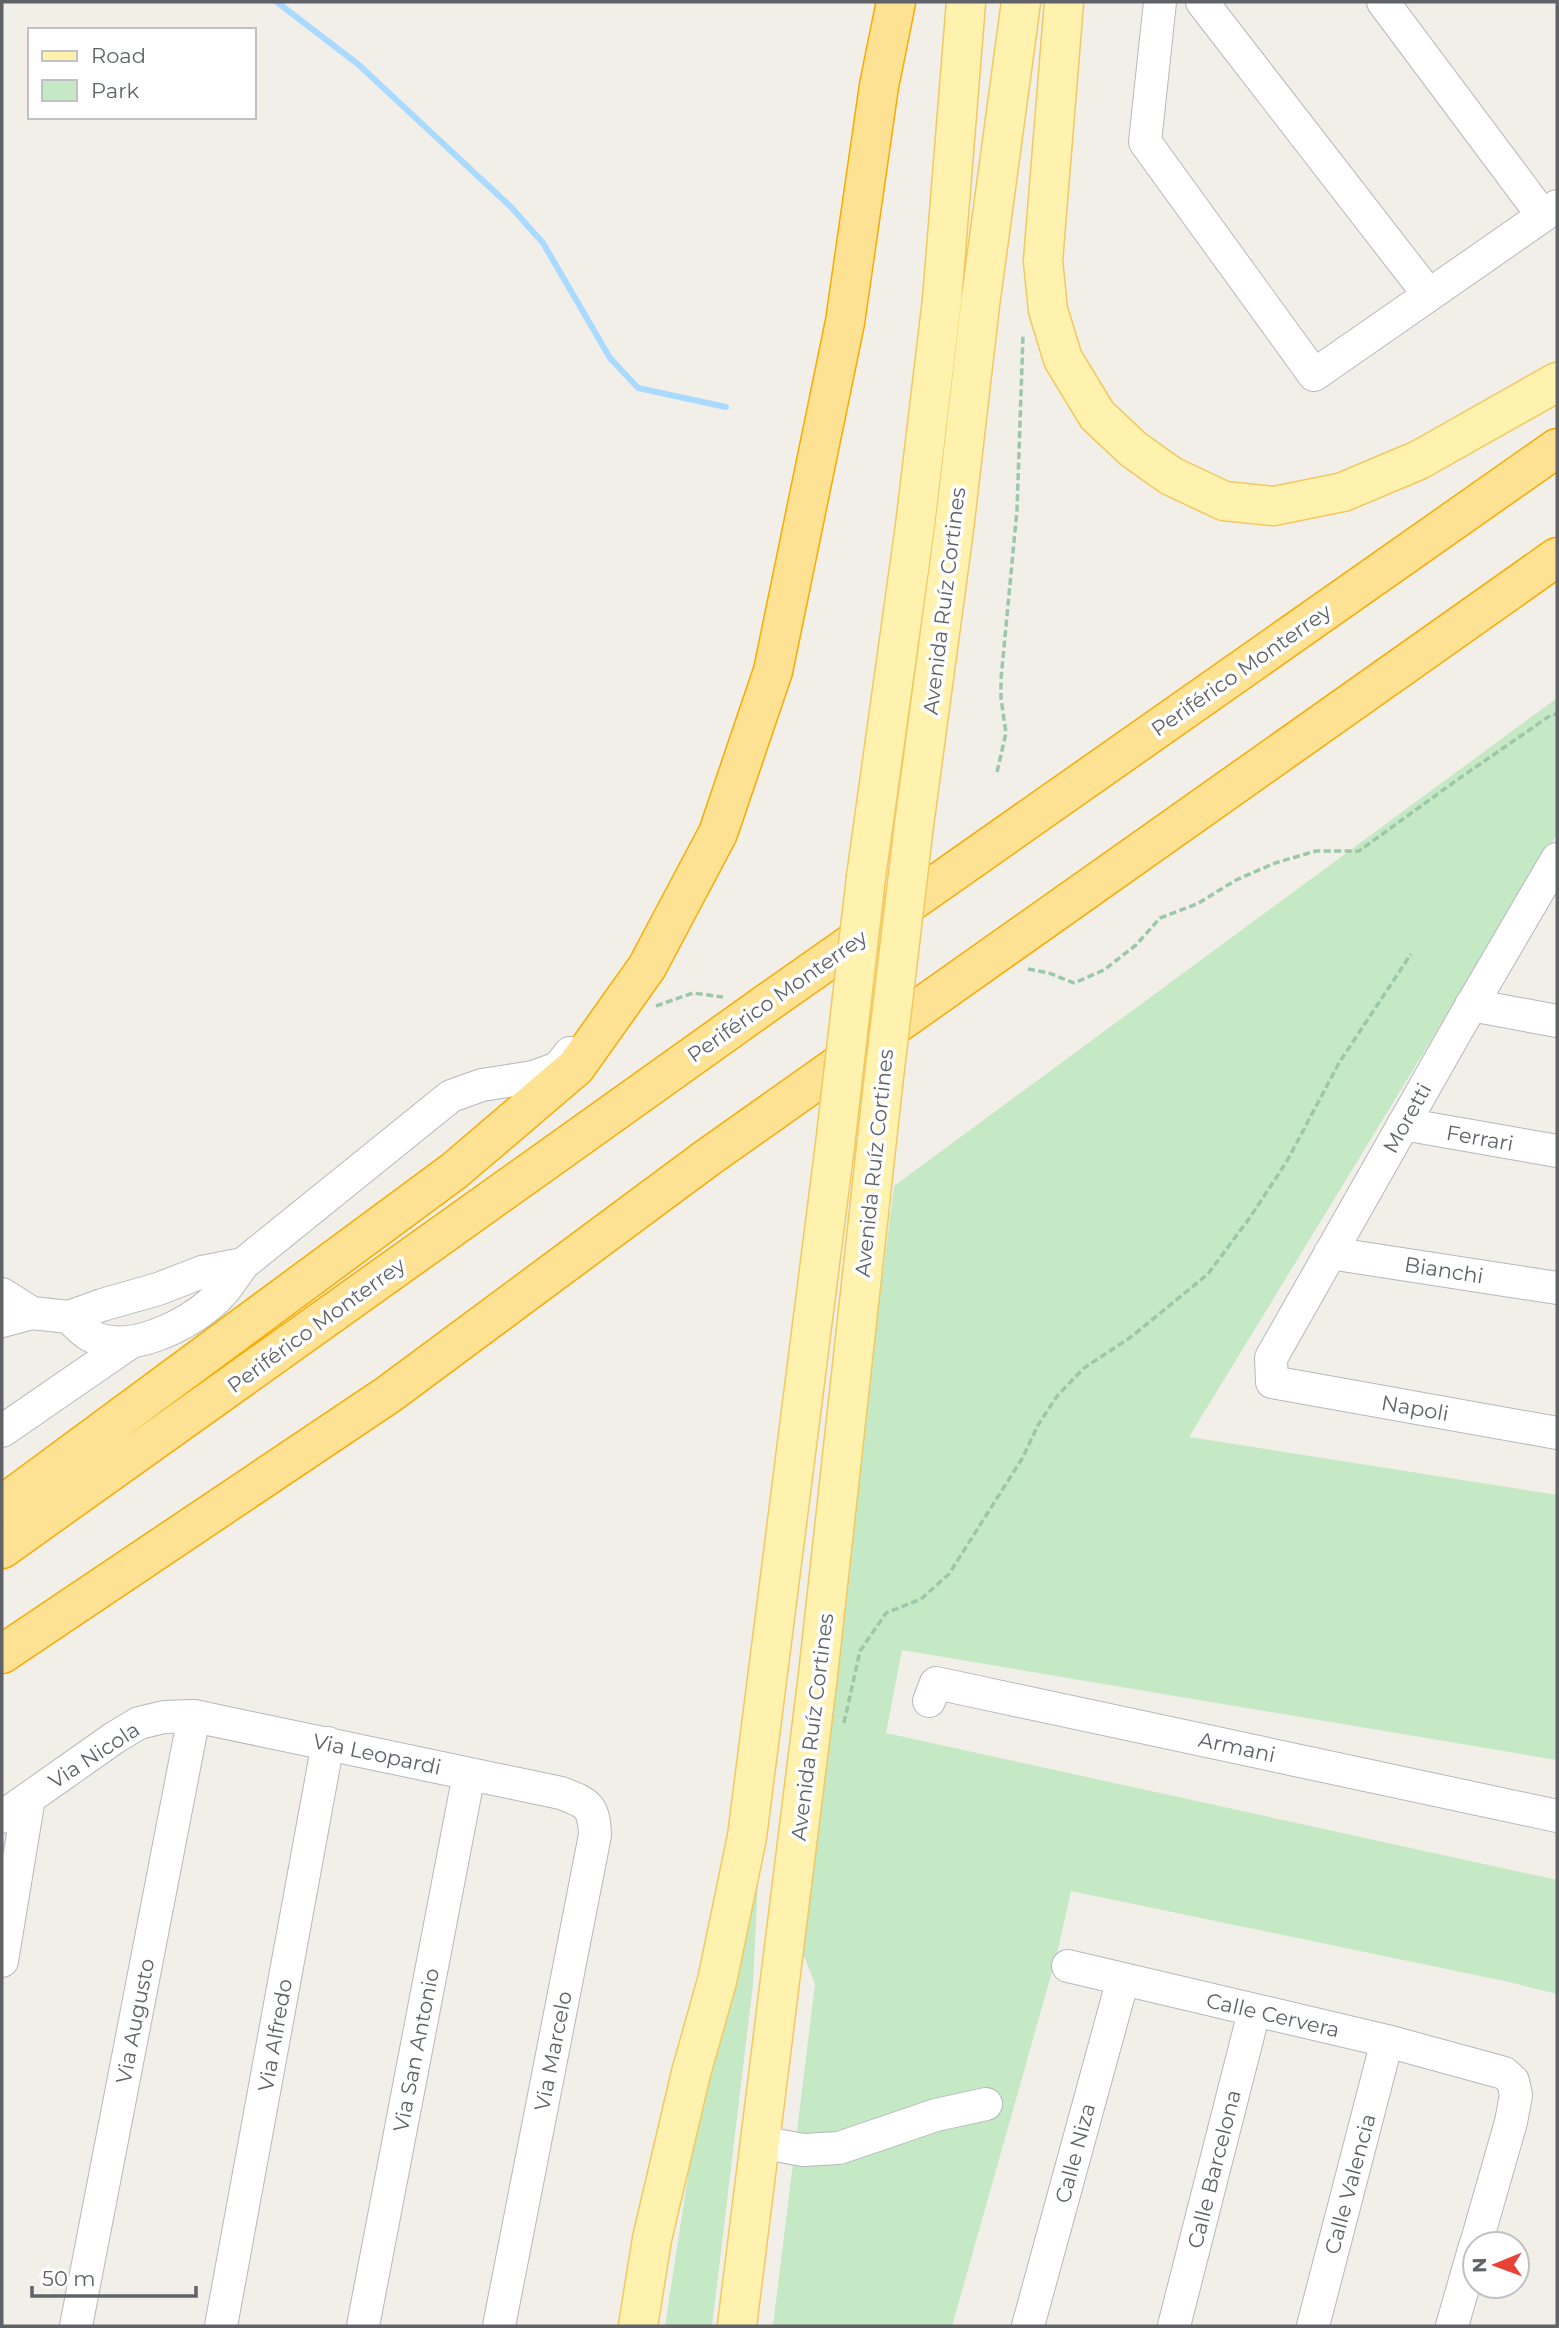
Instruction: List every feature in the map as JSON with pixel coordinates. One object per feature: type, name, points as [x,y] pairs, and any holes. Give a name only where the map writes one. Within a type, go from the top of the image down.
[{"type":"highway","points":[[2,1505],[454,1171],[576,1067],[647,967],[718,833],[773,671],[845,323],[879,86],[896,2]]},
{"type":"highway","name":"Periférico Monterrey","points":[[2,1549],[777,995],[1557,448]]},
{"type":"highway","points":[[2,1654],[389,1394],[718,1150],[1557,557]]},
{"type":"main road","name":"Avenida Ruíz Cortines","points":[[638,2326],[652,2239],[691,2073],[717,1981],[747,1837],[835,1145],[866,877],[915,526],[942,300],[966,2]]},
{"type":"main road","name":"Avenida Ruíz Cortines","points":[[737,2326],[818,1675],[883,1085],[980,305],[1021,2]]},
{"type":"main road","points":[[1064,2],[1043,261],[1048,310],[1063,359],[1097,415],[1133,449],[1171,476],[1224,501],[1275,506],[1343,492],[1419,460],[1557,382]]},
{"type":"street","points":[[879,86],[880,2]]},
{"type":"street","points":[[1160,2],[1145,142],[1314,374],[1550,211],[1383,2]]},
{"type":"street","points":[[1202,2],[1429,295]]},
{"type":"street","points":[[69,1317],[88,1335],[107,1342],[131,1342],[179,1326],[217,1298],[243,1264],[451,1096],[482,1085],[533,1077],[558,1068],[658,935],[738,769],[845,323]]},
{"type":"street","name":"Moretti","points":[[1272,1382],[1271,1358],[1471,1004],[1554,873]]},
{"type":"street","points":[[1471,1004],[1557,1021]]},
{"type":"street","name":"Ferrari","points":[[1403,1124],[1557,1151]]},
{"type":"street","name":"Bianchi","points":[[1330,1253],[1557,1288]]},
{"type":"street","points":[[2,1321],[32,1313],[69,1317],[202,1272],[243,1264]]},
{"type":"street","points":[[2,1294],[32,1313]]},
{"type":"street","points":[[2,1431],[131,1342]]},
{"type":"street","name":"Napoli","points":[[1272,1382],[1557,1433]]},
{"type":"street","name":"Armani","points":[[929,1701],[936,1683],[1557,1816]]},
{"type":"street","name":"Via Leopardi","points":[[194,1716],[561,1793]]},
{"type":"street","name":"Via Nicola","points":[[2,1817],[139,1723],[164,1717],[194,1716]]},
{"type":"street","name":"Via Augusto","points":[[76,2326],[194,1716]]},
{"type":"street","name":"Via Alfredo","points":[[221,2326],[328,1743]]},
{"type":"street","name":"Via San Antonio","points":[[363,2326],[469,1774]]},
{"type":"street","name":"Via Marcelo","points":[[499,2326],[594,1835],[592,1811],[583,1801],[561,1793]]},
{"type":"street","points":[[2,1961],[29,1798]]},
{"type":"street","name":"Calle Cervera","points":[[1069,1966],[1387,2041],[1504,2073],[1513,2081],[1516,2095],[1511,2122],[1479,2230]]},
{"type":"street","name":"Calle Niza","points":[[1028,2326],[1122,1979]]},
{"type":"street","name":"Calle Barcelona","points":[[1174,2326],[1254,2011]]},
{"type":"street","name":"Calle Valencia","points":[[1313,2326],[1387,2041]]},
{"type":"street","points":[[760,2142],[803,2150],[839,2148],[936,2115],[986,2104]]},
{"type":"street","name":"Calle Cervera","points":[[1452,2326],[1461,2294]]},
{"type":"path","points":[[997,772],[1006,733],[1001,679],[1017,510],[1024,326]]},
{"type":"path","points":[[1019,967],[1049,973],[1074,983],[1104,971],[1136,945],[1160,918],[1197,904],[1236,880],[1275,863],[1316,850],[1359,851],[1457,780],[1551,715],[1557,714]]},
{"type":"path","points":[[843,1729],[860,1651],[886,1613],[921,1599],[949,1574],[1023,1457],[1038,1425],[1058,1396],[1084,1368],[1131,1337],[1208,1273],[1251,1216],[1287,1161],[1339,1063],[1411,954]]},
{"type":"green space","points":[[1557,698],[1557,834],[1189,1437],[1557,1495],[1557,1760],[902,1650],[886,1733],[1557,1880],[1557,1994],[1071,1891],[1057,1954],[952,2326],[773,2326],[815,1984],[798,1941],[894,1186]]},
{"type":"green space","points":[[758,1879],[753,1984],[712,2326],[665,2326],[696,2124]]},
{"type":"waterway","points":[[277,2],[359,65],[511,207],[543,243],[610,358],[638,388],[726,407]]}]
